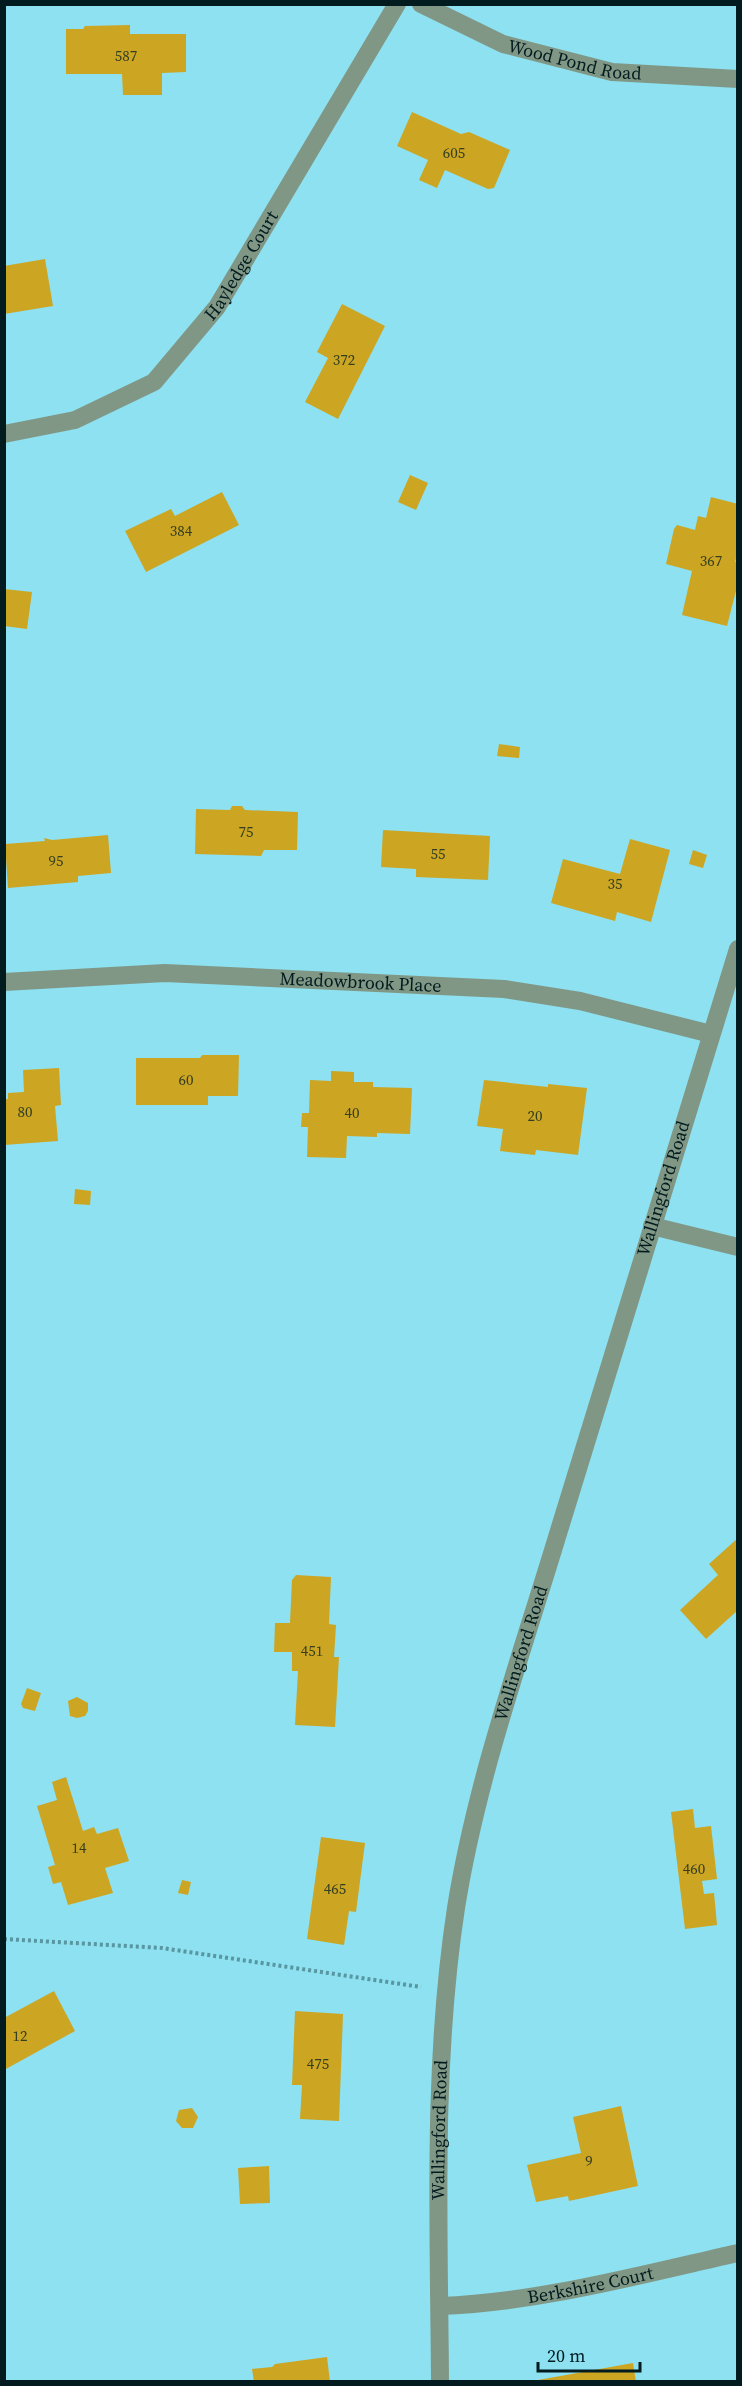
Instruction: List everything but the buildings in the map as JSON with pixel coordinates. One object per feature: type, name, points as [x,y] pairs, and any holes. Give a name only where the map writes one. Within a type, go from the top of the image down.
[{"type":"street","name":"Hayledge Court","points":[[4,434],[75,420],[154,382],[217,307],[397,4]]},
{"type":"street","name":"Wood Pond Road","points":[[422,4],[503,44],[612,72],[738,79]]},
{"type":"street","name":"Wallingford Road","points":[[440,2382],[439,2093],[446,1991],[457,1904],[490,1762],[738,949]]},
{"type":"street","name":"Meadowbrook Place","points":[[4,982],[165,973],[504,989],[580,1001],[711,1034]]},
{"type":"street","points":[[652,1226],[738,1247]]},
{"type":"street","name":"Berkshire Court","points":[[440,2306],[477,2305],[535,2298],[738,2253]]},
{"type":"path","points":[[4,1939],[162,1948],[446,1991]]}]
